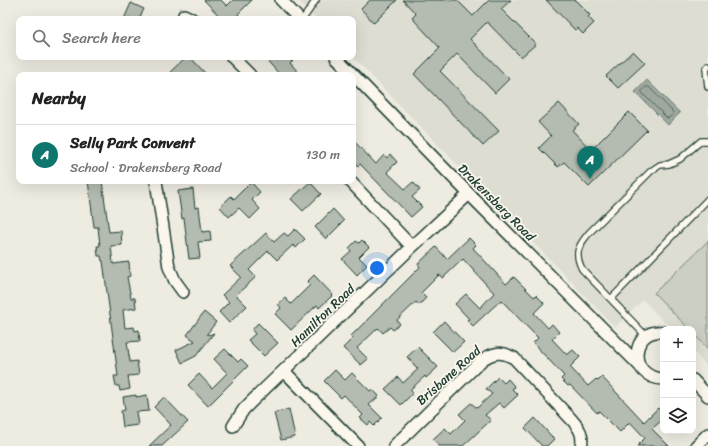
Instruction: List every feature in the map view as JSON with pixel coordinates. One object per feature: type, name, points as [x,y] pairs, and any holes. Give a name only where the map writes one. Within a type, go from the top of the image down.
[{"type":"street","points":[[281,0],[296,16]]},
{"type":"street","points":[[234,60],[244,72]]},
{"type":"street","name":"Drakensberg Road","points":[[339,60],[351,72]]},
{"type":"street","name":"Drakensberg Road","points":[[356,78],[639,365],[643,371],[649,376],[660,379]]},
{"type":"street","points":[[156,184],[169,267],[175,281],[183,292]]},
{"type":"street","points":[[353,184],[412,247]]},
{"type":"street","name":"Hamilton Road","points":[[233,426],[252,400],[469,194]]},
{"type":"street","points":[[639,365],[637,350],[640,342],[652,333],[660,332]]},
{"type":"street","name":"Brisbane Road","points":[[394,446],[482,360],[489,355],[504,353],[514,358],[580,429],[582,435],[581,446]]},
{"type":"street","points":[[284,371],[358,446]]},
{"type":"street","points":[[696,383],[708,396]]},
{"type":"street","points":[[696,446],[708,434]]},
{"type":"lane","points":[[305,16],[316,0]]},
{"type":"lane","points":[[708,66],[706,69],[708,87]]},
{"type":"lane","points":[[646,336],[582,269],[579,264],[577,254],[582,242],[651,171],[660,165],[669,164],[680,159],[702,142],[708,141]]},
{"type":"lane","points":[[611,298],[708,199]]},
{"type":"shaded area","points":[[298,0],[708,0],[708,367],[696,354],[696,326],[668,326],[643,300],[615,327],[356,60],[356,16],[313,16]]},
{"type":"shaded area","points":[[708,241],[708,349],[696,336],[696,326],[686,326],[654,293]]},
{"type":"water","points":[[647,80],[680,113],[668,125],[635,92]]},
{"type":"building","points":[[204,0],[221,0],[227,6],[233,0],[252,0],[238,14],[240,16],[219,16]]},
{"type":"building","points":[[370,0],[397,0],[374,23],[361,9]]},
{"type":"building","points":[[403,0],[457,0],[473,16],[489,0],[511,0],[501,9],[536,44],[521,57],[487,22],[470,39],[509,79],[495,93],[457,54],[440,71],[499,131],[483,146],[414,74],[440,48],[412,18],[416,14]]},
{"type":"building","points":[[546,0],[575,0],[590,15],[588,17],[594,23],[583,34],[577,28],[575,30]]},
{"type":"building","points":[[131,3],[144,9],[140,16],[125,16]]},
{"type":"building","points":[[633,51],[645,63],[618,88],[606,76]]},
{"type":"building","points":[[183,60],[193,60],[204,72],[170,72]]},
{"type":"building","points":[[267,60],[293,60],[290,63],[298,72],[277,72]]},
{"type":"building","points":[[559,103],[579,124],[572,130],[591,150],[629,112],[647,130],[589,187],[564,162],[558,167],[539,148],[551,136],[538,122]]},
{"type":"building","points":[[356,143],[376,164],[384,155],[387,158],[390,154],[397,162],[387,172],[405,189],[413,182],[420,190],[412,197],[422,207],[411,217],[360,164],[358,166],[356,164]]},
{"type":"building","points":[[88,184],[102,184],[109,232],[121,231],[122,245],[111,246],[113,264],[129,262],[130,276],[127,277],[131,298],[135,298],[136,308],[123,310],[125,328],[134,327],[135,331],[139,330],[140,341],[127,342],[130,362],[137,361],[139,375],[128,376],[130,389],[120,391],[119,386],[116,386],[114,376],[118,376],[103,261],[101,256],[98,256],[97,246],[100,246],[98,227],[94,227]]},
{"type":"building","points":[[249,184],[253,184],[260,192],[252,200],[260,209],[250,219],[239,208],[229,217],[220,207],[231,196],[234,199]]},
{"type":"building","points":[[308,184],[312,184],[321,194],[303,211],[291,199]]},
{"type":"building","points":[[193,189],[195,208],[199,207],[202,232],[210,231],[211,241],[198,242],[200,258],[189,259],[184,218],[182,219],[178,191]]},
{"type":"building","points":[[333,209],[344,221],[326,239],[315,227]]},
{"type":"building","points":[[295,229],[305,239],[296,248],[293,245],[277,260],[268,251],[249,270],[256,277],[236,295],[247,306],[229,323],[219,312],[229,302],[222,295],[241,277],[230,266],[266,233],[274,242],[284,233],[288,236]]},
{"type":"building","points":[[469,238],[476,245],[473,248],[506,284],[514,277],[534,297],[536,295],[544,303],[534,313],[548,328],[552,324],[559,332],[552,339],[567,355],[573,350],[580,357],[570,367],[588,386],[596,379],[598,381],[602,377],[644,422],[658,408],[660,410],[660,422],[652,429],[669,446],[637,446],[645,438],[630,422],[620,432],[599,411],[597,413],[570,385],[568,386],[561,379],[564,376],[533,343],[538,338],[501,300],[473,326],[467,320],[469,319],[455,304],[466,294],[480,308],[494,293],[463,259],[443,278],[439,275],[421,293],[426,298],[419,305],[416,302],[397,320],[400,324],[393,330],[390,327],[383,333],[378,328],[357,348],[368,359],[361,365],[343,348],[353,338],[351,336],[420,267],[418,264],[436,247],[447,259]]},
{"type":"building","points":[[362,240],[369,247],[359,257],[367,265],[357,275],[342,259],[351,251],[349,248],[356,241],[359,243]]},
{"type":"building","points":[[314,275],[333,295],[319,308],[317,305],[291,330],[275,314],[281,308],[278,304],[285,298],[291,304],[310,285],[307,282]]},
{"type":"building","points":[[204,312],[216,322],[207,334],[209,335],[214,333],[196,356],[182,363],[176,350],[195,341],[187,335]]},
{"type":"building","points":[[444,321],[464,342],[453,352],[433,332]]},
{"type":"building","points":[[258,323],[278,343],[264,356],[248,340],[255,334],[252,330]]},
{"type":"building","points":[[418,347],[438,367],[426,378],[425,376],[410,390],[413,393],[401,405],[385,389],[398,377],[403,383],[418,369],[407,357]]},
{"type":"building","points":[[225,349],[238,362],[241,359],[248,366],[208,406],[188,385],[199,374],[212,388],[227,373],[214,359]]},
{"type":"building","points":[[335,370],[345,380],[352,373],[370,391],[372,389],[379,396],[369,405],[382,418],[374,426],[370,422],[368,425],[360,418],[363,415],[344,395],[341,398],[324,381]]},
{"type":"building","points":[[498,377],[504,383],[508,379],[515,387],[512,389],[518,395],[504,408],[499,403],[485,415],[491,420],[463,446],[439,446],[433,439],[445,428],[451,434],[465,420],[459,414],[471,403],[477,408],[492,394],[486,389]]},
{"type":"building","points":[[136,395],[136,397],[147,395],[149,411],[136,412],[138,425],[123,427],[121,411],[125,410],[123,397]]},
{"type":"building","points":[[164,397],[188,422],[162,446],[149,446],[171,425],[154,407]]},
{"type":"building","points":[[289,409],[295,437],[281,440],[274,413]]},
{"type":"building","points":[[535,418],[554,439],[547,446],[542,446],[525,428]]},
{"type":"place","name":"Selly Park Convent","points":[[590,179]]}]
